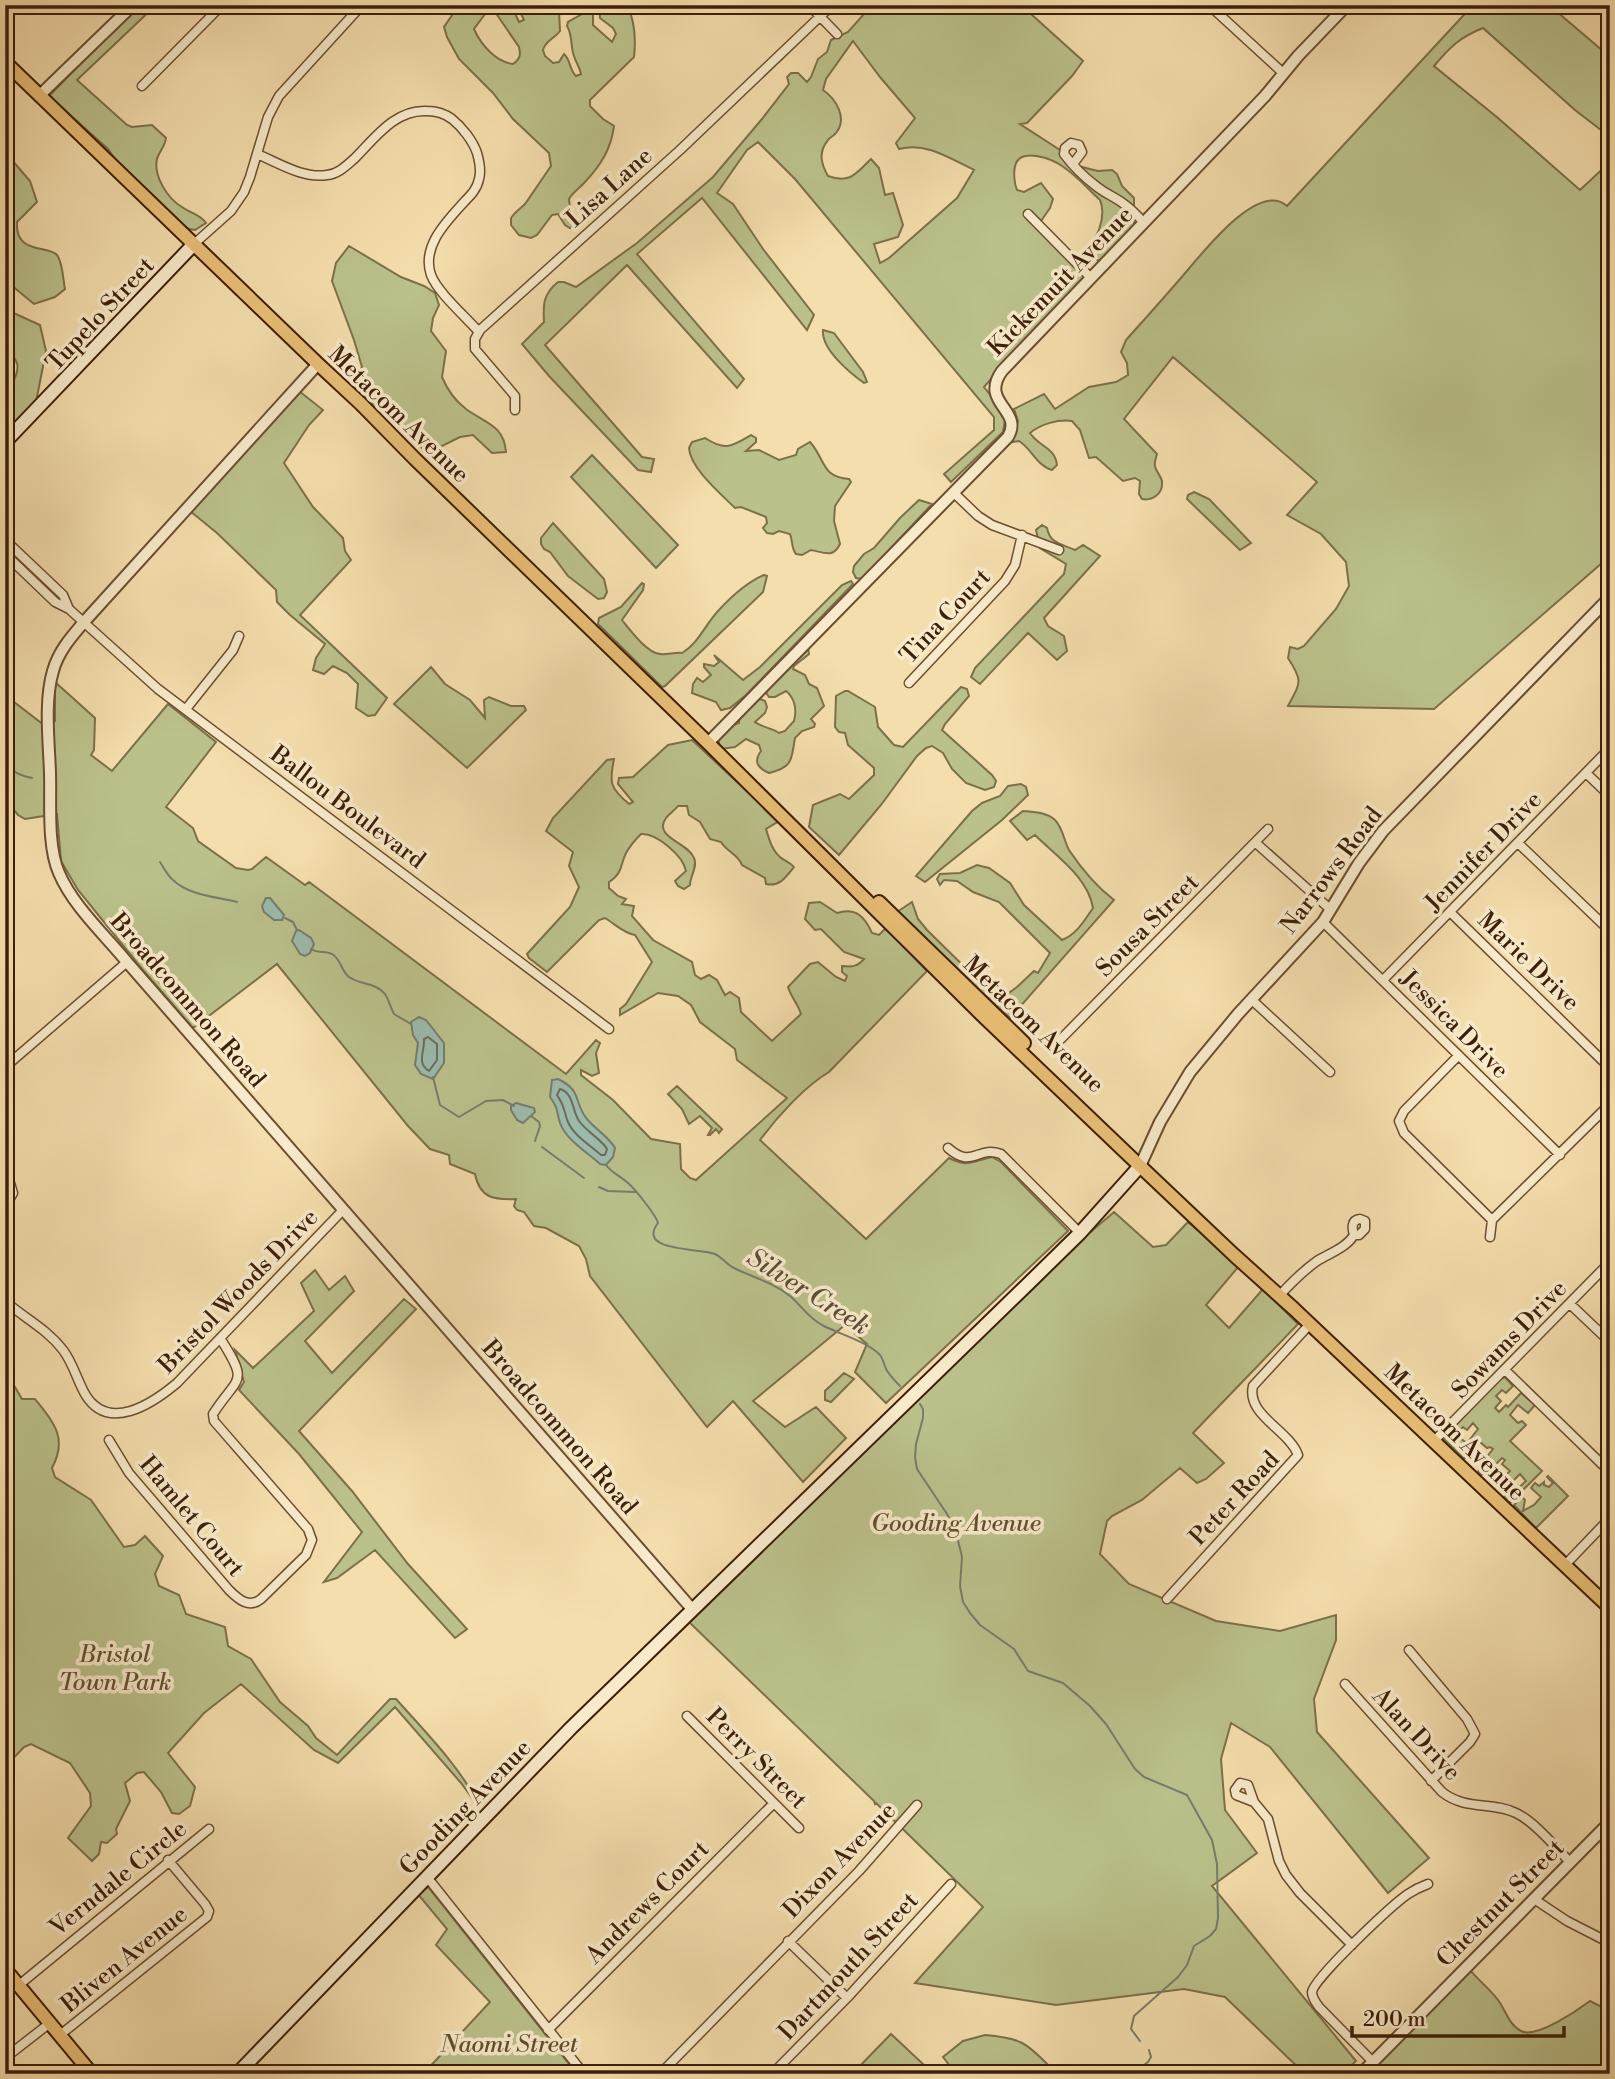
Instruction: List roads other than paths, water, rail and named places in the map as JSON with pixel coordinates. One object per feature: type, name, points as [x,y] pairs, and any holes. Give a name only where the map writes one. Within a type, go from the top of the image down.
[{"type":"main road","name":"Metacom Avenue","points":[[5,62],[361,404],[763,797],[903,925],[1141,1163],[1610,1608]]},
{"type":"main road","name":"Tupelo Street","points":[[5,442],[194,244]]},
{"type":"main road","name":"Gooding Avenue","points":[[237,2074],[571,1728],[1080,1233],[1141,1163]]},
{"type":"main road","points":[[5,1969],[92,2074]]},
{"type":"street","points":[[40,95],[133,5]]},
{"type":"street","points":[[142,86],[222,5]]},
{"type":"street","points":[[194,244],[235,206],[247,186],[268,117],[279,96],[362,5]]},
{"type":"street","points":[[808,5],[837,34]]},
{"type":"street","name":"Lisa Lane","points":[[479,332],[680,150],[832,5]]},
{"type":"street","points":[[1209,5],[1283,73]]},
{"type":"street","name":"Kickemuit Avenue","points":[[708,743],[1010,434],[1011,423],[995,390],[997,378],[1265,96],[1347,5]]},
{"type":"street","points":[[257,154],[304,174],[331,175],[344,169],[394,120],[404,114],[419,110],[437,111],[452,119],[472,142],[478,156],[480,178],[474,191],[436,237],[428,264],[432,278],[479,332],[475,339],[475,349],[515,396],[515,410]]},
{"type":"street","points":[[1073,164],[1097,188],[1124,204],[1144,223]]},
{"type":"street","points":[[1028,214],[1091,278]]},
{"type":"street","name":"Broadcommon Road","points":[[318,364],[84,622],[61,653],[51,680],[49,718],[51,819],[57,869],[70,893],[127,962],[692,1609]]},
{"type":"street","points":[[954,494],[984,521],[1059,550]]},
{"type":"street","name":"Tina Court","points":[[909,683],[1005,581],[1014,565],[1022,535]]},
{"type":"street","name":"Ballou Boulevard","points":[[5,540],[63,595],[69,608]]},
{"type":"street","name":"Ballou Boulevard","points":[[5,554],[55,602],[69,608],[145,678],[609,1029]]},
{"type":"street","name":"Narrows Road","points":[[1141,1163],[1179,1087],[1210,1046],[1323,922],[1359,863],[1383,831],[1610,597]]},
{"type":"street","points":[[186,709],[233,650],[239,636]]},
{"type":"street","name":"Jennifer Drive","points":[[1383,980],[1610,748]]},
{"type":"street","points":[[1586,773],[1610,796]]},
{"type":"street","name":"Sousa Street","points":[[1053,1047],[1268,829]]},
{"type":"street","points":[[1256,843],[1330,909]]},
{"type":"street","points":[[1518,843],[1610,932]]},
{"type":"street","name":"Marie Drive","points":[[1450,912],[1610,1068]]},
{"type":"street","name":"Jessica Drive","points":[[1323,922],[1560,1155]]},
{"type":"street","points":[[5,1067],[127,962]]},
{"type":"street","points":[[1252,1000],[1330,1072]]},
{"type":"street","points":[[1458,1056],[1404,1111],[1399,1121],[1404,1133],[1492,1220]]},
{"type":"street","points":[[1490,1237],[1492,1220],[1610,1104]]},
{"type":"street","points":[[948,1148],[963,1158],[990,1151],[1001,1154],[1080,1233]]},
{"type":"street","points":[[5,1177],[10,1182],[13,1193],[5,1207]]},
{"type":"street","name":"Bristol Woods Drive","points":[[5,1301],[48,1333],[64,1351],[85,1394],[95,1406],[116,1414],[136,1409],[164,1394],[195,1366],[344,1210]]},
{"type":"street","points":[[1275,1291],[1349,1242],[1353,1235]]},
{"type":"street","name":"Sowams Drive","points":[[1434,1441],[1610,1262]]},
{"type":"street","points":[[1570,1304],[1610,1342]]},
{"type":"street","name":"Peter Road","points":[[1167,1599],[1298,1455],[1289,1440],[1256,1407],[1251,1393],[1253,1386],[1310,1324]]},
{"type":"street","name":"Hamlet Court","points":[[110,1440],[129,1473],[229,1590],[248,1604],[261,1599],[306,1555],[312,1540],[307,1529],[214,1421],[213,1414],[236,1384],[238,1375],[220,1338]]},
{"type":"street","points":[[1505,1370],[1610,1472]]},
{"type":"street","points":[[1565,1565],[1610,1518]]},
{"type":"street","points":[[1409,1650],[1467,1719],[1475,1734],[1431,1781]]},
{"type":"street","name":"Alan Drive","points":[[1345,1684],[1442,1792],[1454,1801],[1502,1808],[1518,1814],[1570,1862]]},
{"type":"street","name":"Perry Street","points":[[687,1716],[799,1828]]},
{"type":"street","points":[[1254,1802],[1268,1819],[1279,1861],[1286,1875],[1300,1893],[1352,1945]]},
{"type":"street","name":"Andrews Court","points":[[548,2030],[774,1803]]},
{"type":"street","name":"Dixon Avenue","points":[[660,2074],[859,1871],[918,1805]]},
{"type":"street","name":"Chestnut Street","points":[[1361,2074],[1610,1822]]},
{"type":"street","name":"Verndale Circle","points":[[19,1984],[209,1829]]},
{"type":"street","name":"Bliven Avenue","points":[[60,2035],[205,1919],[209,1911],[168,1860]]},
{"type":"street","points":[[427,1877],[584,2074]]},
{"type":"street","name":"Dartmouth Street","points":[[772,2074],[847,1998],[951,1884]]},
{"type":"street","points":[[1373,2062],[1320,2007],[1313,1997],[1313,1989],[1319,1979],[1352,1945],[1402,1898],[1427,1884]]},
{"type":"street","points":[[1534,1899],[1567,1921],[1610,1943]]},
{"type":"street","name":"Dixon Avenue","points":[[788,1941],[847,1998]]},
{"type":"street","points":[[5,2058],[50,2023]]},
{"type":"water","points":[[266,898],[270,898],[284,915],[282,920],[274,920],[264,912],[262,906]]},
{"type":"water","points":[[299,930],[311,938],[314,944],[310,953],[305,956],[300,954],[292,941]]},
{"type":"water","points":[[419,1017],[426,1020],[444,1043],[444,1063],[433,1079],[421,1074],[415,1065],[418,1043],[413,1035],[411,1022]]},
{"type":"water","points":[[558,1079],[571,1088],[587,1119],[615,1148],[613,1157],[606,1165],[600,1164],[583,1150],[563,1129],[550,1097],[552,1080]]},
{"type":"water","points":[[516,1103],[534,1108],[535,1112],[523,1123],[517,1120],[511,1110],[511,1106]]},
{"type":"waterway","points":[[5,762],[17,773],[32,778]]},
{"type":"waterway","points":[[160,862],[179,885],[203,895],[237,902]]},
{"type":"waterway","points":[[285,918],[293,922],[297,930]]},
{"type":"waterway","points":[[311,949],[332,954],[349,977],[381,990],[394,1014],[411,1024]]},
{"type":"waterway","points":[[433,1077],[440,1105],[459,1117],[486,1101],[503,1100],[514,1106]]},
{"type":"waterway","points":[[531,1116],[540,1126],[535,1141]]},
{"type":"waterway","points":[[542,1147],[584,1178]]},
{"type":"waterway","name":"Silver Creek","points":[[606,1165],[645,1202],[658,1223],[654,1232],[656,1239],[662,1244],[715,1254],[732,1267],[783,1291],[817,1322],[874,1350],[900,1386]]},
{"type":"waterway","points":[[599,1187],[608,1191],[635,1192]]},
{"type":"waterway","name":"Silver Creek","points":[[920,1404],[923,1418],[916,1444],[917,1469],[956,1532],[962,1557],[960,1586],[963,1602],[970,1613],[980,1625],[1014,1649],[1028,1671],[1063,1683],[1090,1706],[1106,1724],[1135,1769],[1144,1777],[1187,1795],[1212,1840],[1217,1864],[1216,1929],[1194,1946],[1187,1965],[1178,1977],[1134,2016],[1131,2029],[1140,2041]]},
{"type":"waterway","name":"Silver Creek","points":[[1140,2068],[1151,2057],[1149,2050]]},
{"type":"park label","name":"Bristol Town Park","points":[[115,1668]]},
{"type":"park label","name":"Naomi Street","points":[[509,2044]]}]
